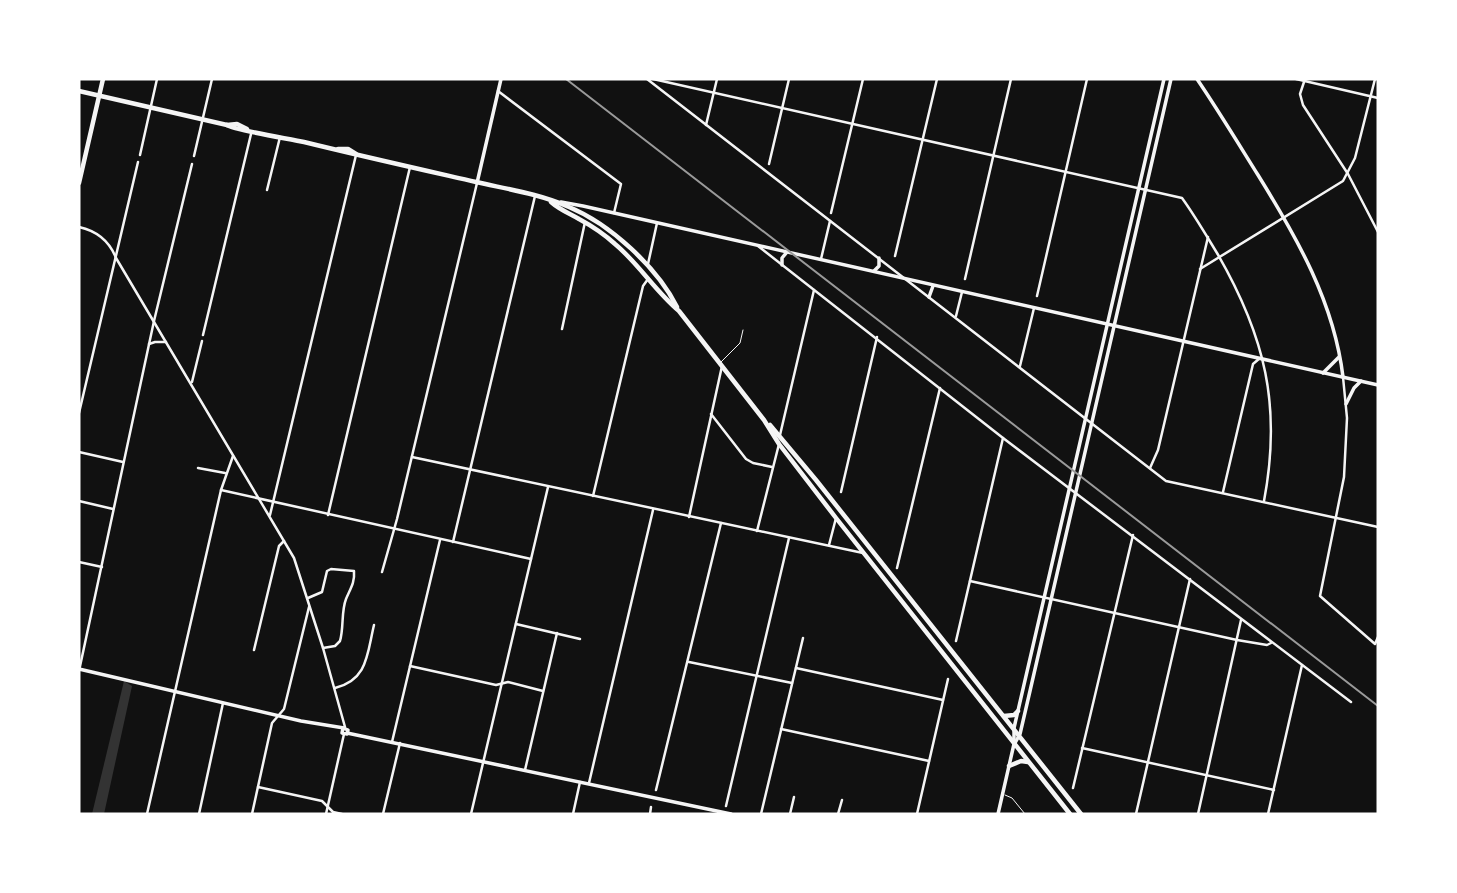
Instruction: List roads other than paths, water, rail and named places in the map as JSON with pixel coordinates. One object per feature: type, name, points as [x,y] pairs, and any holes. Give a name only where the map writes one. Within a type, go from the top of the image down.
[{"type":"main road","points":[[79,183],[103,79]]},
{"type":"main road","points":[[79,91],[236,129],[335,150],[348,149],[356,155],[535,196],[567,206],[597,222],[647,266],[721,365],[1020,734],[1081,814]]},
{"type":"main road","points":[[551,201],[559,209],[585,222],[616,245],[679,311]]},
{"type":"main road","points":[[764,419],[779,444],[863,553],[1070,814]]},
{"type":"main road","points":[[863,553],[878,558]]},
{"type":"main road","points":[[912,615],[920,616],[928,622]]},
{"type":"main road","points":[[1002,715],[1009,717],[1018,711]]},
{"type":"main road","points":[[1009,766],[1020,761],[1028,762]]},
{"type":"street","points":[[140,155],[157,79]]},
{"type":"street","points":[[194,156],[212,79]]},
{"type":"street","points":[[382,572],[412,457],[501,79]]},
{"type":"street","points":[[647,79],[1166,481],[1378,527]]},
{"type":"street","points":[[653,79],[1139,187],[1185,201],[1220,258],[1248,312],[1266,369],[1272,418],[1263,502]]},
{"type":"street","points":[[706,125],[717,79]]},
{"type":"street","points":[[769,164],[789,79]]},
{"type":"street","points":[[831,213],[863,79]]},
{"type":"street","points":[[895,256],[937,79]]},
{"type":"street","points":[[965,279],[1011,79]]},
{"type":"street","points":[[1037,296],[1087,79]]},
{"type":"street","points":[[998,814],[1014,744],[1014,728],[1164,79]]},
{"type":"street","points":[[1014,744],[1020,734],[1171,79]]},
{"type":"street","points":[[1197,79],[1285,218],[1309,262],[1325,302],[1340,356],[1346,404],[1347,446],[1337,518],[1320,596],[1375,643],[1378,638]]},
{"type":"street","points":[[1296,79],[1378,98]]},
{"type":"street","points":[[1200,269],[1343,181],[1355,158],[1375,79]]},
{"type":"street","points":[[1305,80],[1300,94],[1303,105],[1348,174],[1378,232]]},
{"type":"street","points":[[498,91],[621,184],[614,213]]},
{"type":"street","points":[[203,335],[250,130]]},
{"type":"street","points":[[267,190],[280,137]]},
{"type":"street","points":[[270,517],[356,155]]},
{"type":"street","points":[[79,413],[138,162]]},
{"type":"street","points":[[192,164],[154,321],[79,670],[345,731],[731,814]]},
{"type":"street","points":[[328,515],[410,167]]},
{"type":"street","points":[[453,542],[535,196]]},
{"type":"street","points":[[551,201],[1378,385]]},
{"type":"street","points":[[820,260],[830,221]]},
{"type":"street","points":[[562,329],[585,222]]},
{"type":"street","points":[[647,266],[657,223]]},
{"type":"street","points":[[79,227],[94,231],[112,246],[299,570],[335,688],[345,731],[326,814]]},
{"type":"street","points":[[1150,468],[1158,450],[1208,237]]},
{"type":"street","points":[[758,246],[1003,438],[1351,702]]},
{"type":"street","points":[[782,265],[782,258],[787,252]]},
{"type":"street","points":[[872,271],[878,268],[879,258]]},
{"type":"street","points":[[593,496],[643,285],[648,278]]},
{"type":"street","points":[[929,297],[933,285]]},
{"type":"street","points":[[780,435],[814,290]]},
{"type":"street","points":[[955,317],[962,292]]},
{"type":"street","points":[[1020,367],[1034,308]]},
{"type":"street","points":[[841,492],[877,337]]},
{"type":"street","points":[[191,384],[202,341]]},
{"type":"street","points":[[149,344],[166,342]]},
{"type":"street","points":[[1323,373],[1332,367],[1340,356]]},
{"type":"street","points":[[1223,493],[1254,364],[1261,359]]},
{"type":"street","points":[[689,517],[721,365]]},
{"type":"street","points":[[1346,404],[1354,388],[1362,382]]},
{"type":"street","points":[[897,568],[940,388]]},
{"type":"street","points":[[711,414],[746,459],[773,468]]},
{"type":"street","points":[[956,641],[1003,438]]},
{"type":"street","points":[[757,531],[779,444]]},
{"type":"street","points":[[79,452],[124,463]]},
{"type":"street","points":[[147,814],[221,489],[233,456]]},
{"type":"street","points":[[412,457],[863,553]]},
{"type":"street","points":[[198,468],[225,474]]},
{"type":"street","points":[[471,814],[548,487]]},
{"type":"street","points":[[221,489],[531,559]]},
{"type":"street","points":[[79,501],[113,509]]},
{"type":"street","points":[[589,783],[653,510]]},
{"type":"street","points":[[828,547],[836,518]]},
{"type":"street","points":[[656,790],[721,523]]},
{"type":"street","points":[[1073,788],[1133,535]]},
{"type":"street","points":[[726,806],[789,538]]},
{"type":"street","points":[[392,741],[440,539]]},
{"type":"street","points":[[254,650],[279,546],[284,541]]},
{"type":"street","points":[[79,562],[102,567]]},
{"type":"street","points":[[308,598],[322,592],[327,571],[354,571],[340,640],[335,646],[323,648]]},
{"type":"street","points":[[1136,814],[1190,579]]},
{"type":"street","points":[[970,581],[1237,640],[1266,645],[1272,642]]},
{"type":"street","points":[[252,814],[272,723],[284,709],[310,605]]},
{"type":"street","points":[[1198,814],[1241,620]]},
{"type":"street","points":[[516,624],[579,639]]},
{"type":"street","points":[[335,688],[348,685],[365,665],[374,625]]},
{"type":"street","points":[[525,770],[557,633]]},
{"type":"street","points":[[761,814],[803,638]]},
{"type":"street","points":[[689,662],[792,683]]},
{"type":"street","points":[[1268,814],[1302,665]]},
{"type":"street","points":[[410,666],[496,685],[502,683],[544,691]]},
{"type":"street","points":[[796,668],[943,700]]},
{"type":"street","points":[[917,814],[948,679]]},
{"type":"street","points":[[198,814],[223,703]]},
{"type":"street","points":[[781,729],[929,761]]},
{"type":"street","points":[[383,814],[400,743]]},
{"type":"street","points":[[1082,748],[1274,790]]},
{"type":"street","points":[[573,814],[580,782]]},
{"type":"street","points":[[258,787],[322,801],[333,812],[342,814]]},
{"type":"street","points":[[790,814],[793,797]]},
{"type":"street","points":[[838,814],[842,800]]},
{"type":"street","points":[[650,814],[651,807]]},
{"type":"lane","points":[[721,365],[740,343],[743,330]]},
{"type":"lane","points":[[1002,794],[1012,798],[1025,814]]},
{"type":"railway","points":[[566,79],[1378,706]]}]
